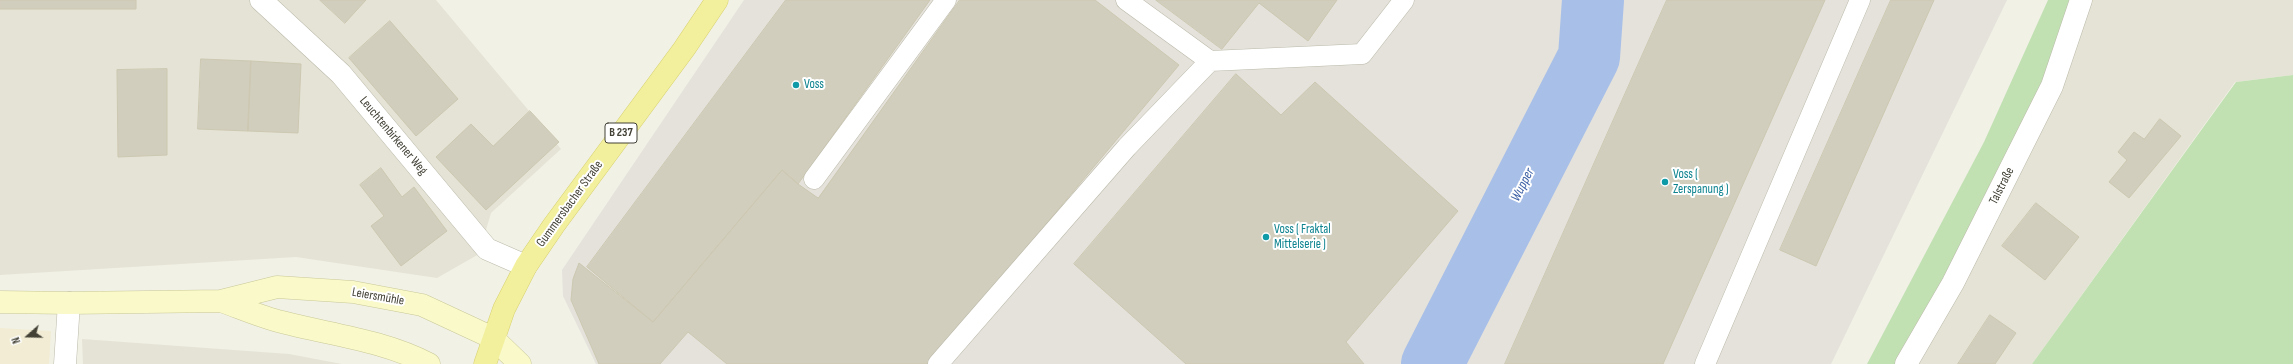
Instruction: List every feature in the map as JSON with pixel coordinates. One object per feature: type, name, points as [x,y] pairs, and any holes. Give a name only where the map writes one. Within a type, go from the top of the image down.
[{"type":"main road","name":"Gummersbacher Straße","points":[[493,338],[504,309],[526,266],[717,0]]},
{"type":"main road","name":"Leiersmühle","points":[[0,302],[69,303],[221,301],[277,287],[353,292],[422,305],[493,338],[520,364]]},
{"type":"main road","name":"Leiersmühle","points":[[221,301],[281,322],[371,341],[407,353],[429,364]]},
{"type":"main road","name":"B 237","points":[[485,364],[493,338]]},
{"type":"street","name":"Leuchtenbirkener Weg","points":[[261,0],[341,74],[487,249],[526,266]]},
{"type":"street","name":"Talstraße","points":[[1906,364],[1953,283],[2052,86],[2081,0]]},
{"type":"street","points":[[65,364],[69,303]]},
{"type":"lane","points":[[814,179],[946,0]]},
{"type":"lane","points":[[1126,0],[1210,61],[1362,54],[1404,0]]},
{"type":"lane","points":[[1705,364],[1860,0]]},
{"type":"lane","points":[[938,364],[1127,147],[1210,61]]},
{"type":"shaded area","points":[[0,0],[436,0],[561,149],[491,213],[479,254],[437,278],[296,257],[0,275]]},
{"type":"shaded area","points":[[744,0],[2007,0],[1831,364],[596,364],[563,296],[562,270]]},
{"type":"shaded area","points":[[2081,0],[2293,0],[2293,75],[2235,82],[2032,364],[1906,364]]},
{"type":"shaded area","points":[[0,328],[51,331],[49,364],[0,364]]},
{"type":"shaded area","points":[[82,339],[289,354],[342,364],[83,364]]},
{"type":"green space","points":[[2048,0],[2081,0],[2052,86],[1906,364],[1867,364],[1984,142]]},
{"type":"green space","points":[[2293,75],[2293,364],[2032,364],[2236,82]]},
{"type":"building","points":[[0,0],[136,0],[136,9],[0,9]]},
{"type":"building","points":[[320,0],[366,0],[345,23]]},
{"type":"building","name":"Voss","points":[[786,0],[930,0],[798,184],[782,170],[653,322],[587,267]]},
{"type":"building","points":[[960,0],[1095,0],[1179,65],[929,364],[727,364],[688,332],[660,364],[599,364],[571,300],[573,279],[579,263],[653,322],[782,170],[798,184],[818,198]]},
{"type":"building","points":[[1156,0],[1337,0],[1308,41],[1259,3],[1222,49]]},
{"type":"building","name":"Voss ( Zerspanung )","points":[[1667,0],[1825,0],[1663,364],[1505,364]]},
{"type":"building","points":[[1891,0],[1934,0],[1816,266],[1780,250]]},
{"type":"building","points":[[390,21],[458,99],[416,136],[349,58]]},
{"type":"building","points":[[201,59],[251,61],[248,131],[198,129]]},
{"type":"building","points":[[251,61],[301,64],[298,133],[248,131]]},
{"type":"building","points":[[167,69],[167,155],[118,157],[117,70]]},
{"type":"building","name":"Voss ( Fraktal Mittelserie )","points":[[1236,74],[1281,115],[1315,82],[1458,211],[1346,342],[1364,364],[1186,364],[1074,264]]},
{"type":"building","points":[[530,111],[559,142],[486,210],[436,157],[471,124],[493,146]]},
{"type":"building","points":[[2160,119],[2181,136],[2129,198],[2109,182],[2127,160],[2118,152],[2134,132],[2144,139]]},
{"type":"building","points":[[381,168],[402,197],[414,187],[447,231],[401,266],[371,226],[384,216],[360,185]]},
{"type":"building","points":[[2036,203],[2079,237],[2045,280],[2002,246]]},
{"type":"building","points":[[1990,315],[2016,333],[1995,364],[1958,364]]},
{"type":"waterway","name":"Wupper","points":[[1432,364],[1589,57],[1593,0]]},
{"type":"place","name":"Voss","points":[[796,85]]},
{"type":"place","name":"Voss ( Zerspanung )","points":[[1665,182]]},
{"type":"place","name":"Voss ( Fraktal Mittelserie )","points":[[1266,237]]}]
